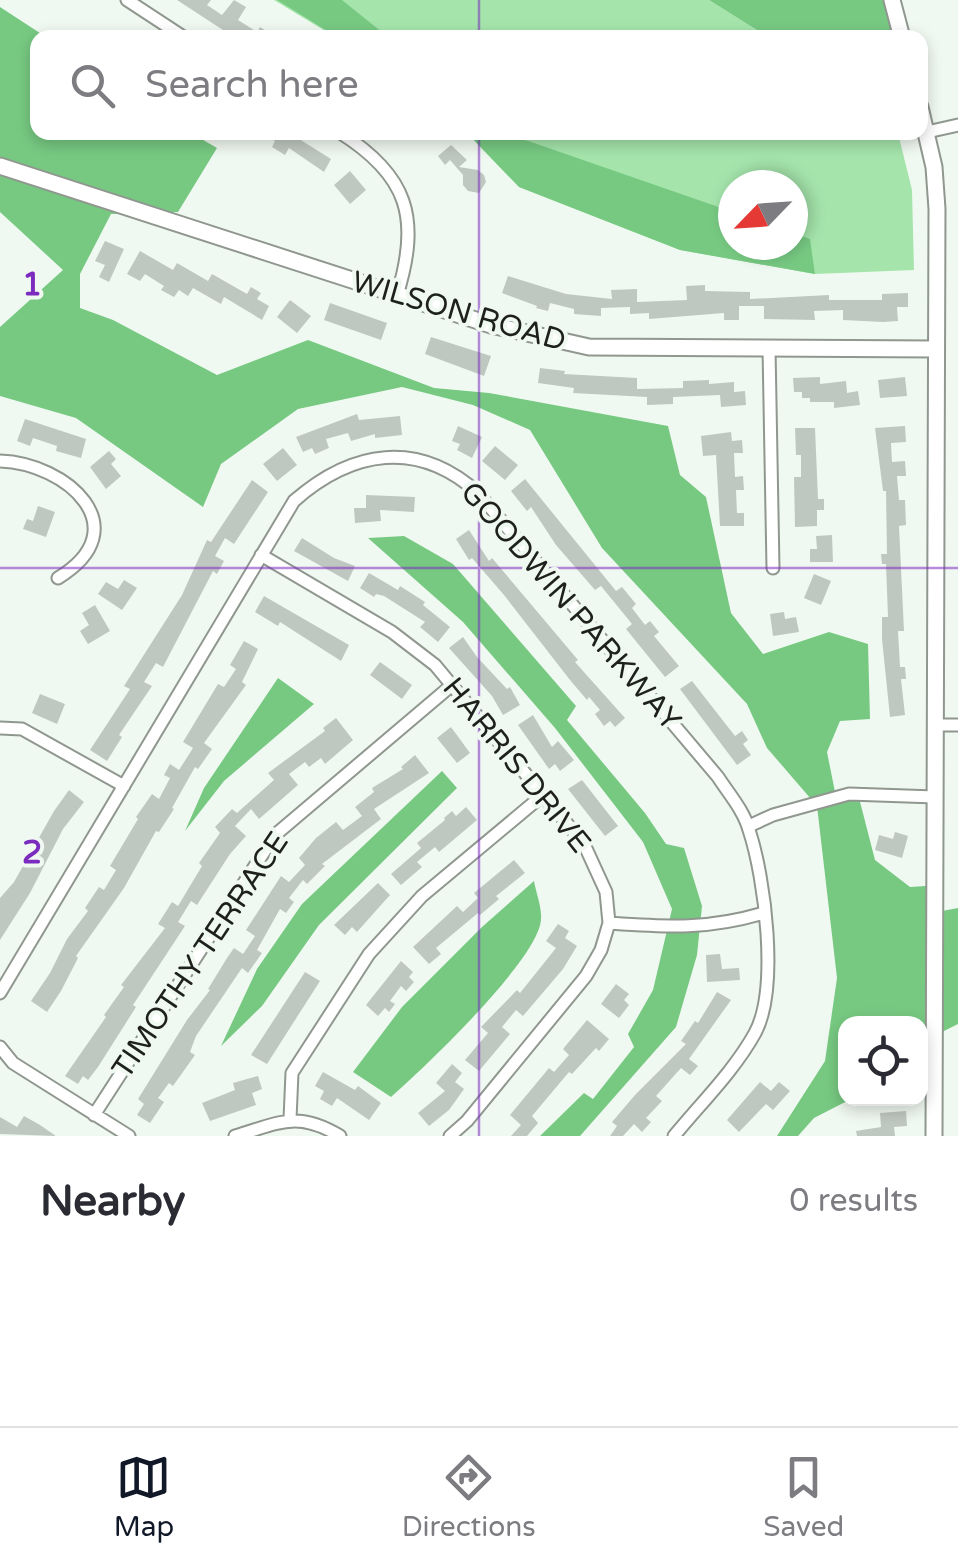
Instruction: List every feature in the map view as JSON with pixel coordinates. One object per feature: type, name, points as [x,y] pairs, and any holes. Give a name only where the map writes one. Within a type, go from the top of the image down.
[{"type":"street","points":[[128,0],[173,30]]},
{"type":"street","points":[[892,0],[900,30]]},
{"type":"street","points":[[928,132],[958,125]]},
{"type":"street","points":[[928,139],[937,200],[934,1136]]},
{"type":"street","points":[[351,140],[385,167],[406,206],[408,246],[397,294]]},
{"type":"street","name":"WILSON ROAD","points":[[0,166],[491,325],[589,347],[936,350]]},
{"type":"street","points":[[770,348],[773,568]]},
{"type":"street","name":"GOODWIN PARKWAY","points":[[0,992],[294,501],[319,479],[348,465],[377,457],[400,457],[442,467],[478,493],[718,777],[748,826],[759,867],[768,980],[757,1030],[674,1136]]},
{"type":"street","points":[[0,461],[64,482],[79,494],[91,514],[96,534],[91,548],[82,562],[58,578]]},
{"type":"street","name":"HARRIS DRIVE","points":[[261,555],[406,642],[435,664],[584,844],[606,892],[609,923]]},
{"type":"street","name":"TIMOTHY TERRACE","points":[[94,1115],[275,835],[452,685]]},
{"type":"street","points":[[936,726],[958,725]]},
{"type":"street","points":[[0,728],[22,729],[124,786]]},
{"type":"street","points":[[748,826],[849,794],[935,796]]},
{"type":"street","points":[[290,1118],[292,1073],[370,954],[422,896],[543,795]]},
{"type":"street","points":[[450,1136],[467,1121],[586,976],[601,950],[609,923],[690,928],[726,924],[764,913]]},
{"type":"street","points":[[0,1047],[12,1062],[128,1136]]},
{"type":"street","points":[[235,1136],[290,1118],[316,1123],[340,1136]]},
{"type":"green space","points":[[274,0],[709,0],[757,30],[323,30]]},
{"type":"green space","points":[[277,0],[342,0],[379,30],[326,30]]},
{"type":"green space","points":[[709,0],[897,0],[904,30],[757,30]]},
{"type":"green space","points":[[0,7],[35,30],[30,30],[30,140],[203,140],[217,148],[178,212],[111,214],[80,274],[80,308],[113,320],[217,375],[308,340],[434,388],[489,393],[668,426],[680,475],[706,497],[731,613],[763,654],[829,632],[868,644],[870,719],[840,721],[827,752],[836,797],[858,794],[875,860],[910,887],[941,885],[942,911],[958,908],[958,1024],[942,1032],[940,1090],[928,1091],[928,1016],[838,1016],[838,1106],[814,1118],[798,1136],[777,1136],[825,1061],[837,978],[817,806],[767,748],[747,704],[602,548],[530,430],[473,405],[402,387],[298,409],[221,464],[203,507],[76,418],[0,396],[0,327],[63,270],[0,212]]},
{"type":"green space","points":[[474,140],[900,140],[912,190],[914,270],[815,274],[736,260],[808,260],[808,170],[718,170],[718,257],[680,250],[519,187]]},
{"type":"green space","points":[[474,140],[525,140],[718,207],[718,257],[680,250],[519,187]]},
{"type":"green space","points":[[808,238],[815,274],[736,260],[808,260]]},
{"type":"green space","points":[[404,536],[453,564],[576,706],[567,720],[666,844],[684,848],[702,906],[697,955],[676,1027],[580,1136],[540,1136],[584,1093],[593,1099],[634,1047],[628,1034],[653,990],[672,909],[643,842],[555,728],[463,622],[368,538]]},
{"type":"green space","points":[[278,678],[314,704],[224,781],[185,831],[204,788]]},
{"type":"green space","points":[[442,771],[457,788],[319,925],[262,1006],[221,1046],[257,969],[302,904]]},
{"type":"green space","points":[[534,881],[541,914],[536,937],[478,1012],[391,1097],[353,1072],[402,1007]]},
{"type":"building","points":[[177,0],[211,0],[207,5],[222,15],[234,0],[246,7],[238,20],[254,30],[223,30]]},
{"type":"building","points":[[301,140],[331,159],[324,172],[289,148],[285,155],[272,147],[275,141]]},
{"type":"building","points":[[451,145],[467,160],[459,167],[484,175],[486,182],[479,193],[468,191],[463,175],[450,160],[445,165],[438,156]]},
{"type":"building","points":[[350,171],[366,190],[350,204],[334,185]]},
{"type":"building","points":[[105,241],[124,249],[109,282],[99,277],[105,265],[95,261]]},
{"type":"building","points":[[140,251],[173,270],[177,263],[208,281],[212,274],[247,294],[251,287],[261,293],[257,299],[269,306],[262,320],[224,297],[221,304],[193,288],[188,296],[179,290],[174,297],[145,274],[140,281],[127,274]]},
{"type":"building","points":[[508,276],[566,294],[612,299],[611,290],[637,289],[637,302],[687,300],[686,286],[705,285],[705,291],[750,292],[750,299],[829,295],[829,300],[882,300],[882,294],[908,293],[908,307],[897,307],[898,321],[883,322],[843,320],[843,310],[814,311],[815,320],[764,319],[764,306],[739,306],[739,320],[724,320],[724,313],[649,319],[649,313],[630,314],[630,307],[601,308],[601,316],[574,314],[574,309],[550,303],[548,311],[536,308],[502,293]]},
{"type":"building","points":[[290,300],[311,316],[297,333],[277,317]]},
{"type":"building","points":[[330,303],[387,323],[381,340],[324,320]]},
{"type":"building","points":[[431,337],[491,356],[484,376],[425,354]]},
{"type":"building","points":[[540,368],[565,371],[564,374],[637,378],[637,389],[683,388],[683,381],[734,382],[734,392],[745,391],[746,405],[721,407],[720,395],[673,397],[673,404],[647,405],[647,397],[573,393],[574,388],[538,383]]},
{"type":"building","points":[[820,377],[820,384],[846,381],[847,393],[858,391],[860,405],[834,408],[834,402],[810,402],[810,398],[802,398],[802,392],[794,392],[793,378]]},
{"type":"building","points":[[905,377],[907,396],[880,398],[878,380]]},
{"type":"building","points":[[357,414],[359,420],[400,416],[402,435],[375,438],[375,434],[351,441],[348,433],[326,439],[329,448],[315,454],[312,448],[303,452],[296,437]]},
{"type":"building","points":[[25,419],[86,439],[81,458],[56,451],[57,446],[33,438],[30,446],[17,441]]},
{"type":"building","points":[[458,426],[482,437],[472,458],[457,450],[460,444],[452,441]]},
{"type":"building","points":[[905,426],[906,442],[891,443],[892,462],[905,461],[906,476],[897,476],[899,500],[905,500],[906,525],[899,526],[904,631],[898,631],[900,667],[905,667],[906,679],[901,679],[905,715],[890,717],[882,639],[882,617],[888,617],[886,564],[882,564],[881,554],[887,554],[886,491],[875,428]]},
{"type":"building","points":[[795,428],[815,428],[818,499],[824,499],[824,510],[817,510],[817,526],[795,527],[794,477],[801,477],[801,455],[796,455]]},
{"type":"building","points":[[731,432],[732,441],[742,440],[743,453],[734,453],[735,477],[743,476],[744,490],[736,490],[737,513],[744,513],[744,526],[720,526],[716,455],[703,456],[701,436]]},
{"type":"building","points":[[495,446],[518,465],[505,480],[482,461]]},
{"type":"building","points":[[283,448],[297,465],[277,481],[263,464]]},
{"type":"building","points":[[109,451],[116,459],[111,464],[121,476],[106,489],[90,467]]},
{"type":"building","points":[[525,479],[616,591],[622,587],[636,604],[632,608],[645,625],[650,621],[659,632],[654,636],[679,666],[665,677],[626,629],[632,624],[601,586],[595,590],[556,545],[531,507],[527,511],[511,491]]},
{"type":"building","points":[[252,480],[268,492],[234,544],[225,538],[215,556],[224,561],[217,574],[213,571],[163,667],[156,663],[144,682],[152,686],[119,735],[122,737],[107,761],[90,750],[130,689],[124,686],[182,595],[207,540],[211,542]]},
{"type":"building","points":[[366,495],[415,497],[414,512],[380,510],[381,521],[355,523],[354,508],[366,508]]},
{"type":"building","points":[[38,506],[55,512],[46,537],[23,529],[27,519],[33,521]]},
{"type":"building","points":[[469,530],[489,561],[492,558],[625,718],[615,727],[610,721],[604,726],[595,714],[600,710],[570,680],[472,558],[469,560],[456,539]]},
{"type":"building","points":[[832,535],[833,562],[810,562],[810,549],[817,549],[816,536]]},
{"type":"building","points":[[302,538],[355,566],[348,581],[294,551]]},
{"type":"building","points":[[369,573],[425,602],[423,605],[450,627],[438,642],[420,627],[425,622],[384,596],[374,597],[360,588]]},
{"type":"building","points":[[814,574],[831,581],[821,605],[804,598]]},
{"type":"building","points":[[124,580],[137,588],[122,610],[98,594],[106,582],[118,589]]},
{"type":"building","points":[[264,596],[349,645],[341,661],[280,622],[278,626],[255,612]]},
{"type":"building","points":[[95,605],[110,631],[88,644],[80,631],[89,625],[82,613]]},
{"type":"building","points":[[784,612],[785,619],[796,617],[799,632],[773,636],[770,614]]},
{"type":"building","points":[[463,637],[507,689],[510,687],[520,705],[503,715],[492,696],[449,648]]},
{"type":"building","points":[[244,641],[258,649],[242,682],[246,685],[204,743],[212,749],[198,769],[195,767],[174,809],[76,956],[47,1012],[31,1001],[88,911],[85,908],[99,887],[104,890],[116,870],[110,866],[136,817],[152,794],[159,799],[170,778],[164,775],[170,764],[179,770],[193,748],[183,742],[218,684],[224,687],[236,669],[230,665]]},
{"type":"building","points":[[380,662],[412,685],[402,699],[370,675]]},
{"type":"building","points":[[692,681],[735,736],[742,731],[748,740],[743,744],[751,755],[737,765],[680,689]]},
{"type":"building","points":[[40,694],[65,704],[57,724],[32,713]]},
{"type":"building","points":[[533,715],[552,747],[558,741],[574,760],[560,771],[555,764],[549,769],[518,725]]},
{"type":"building","points":[[336,718],[353,740],[325,764],[321,758],[309,767],[305,762],[289,774],[298,785],[259,819],[251,809],[235,826],[246,836],[197,905],[191,901],[178,922],[185,926],[98,1067],[88,1080],[83,1076],[78,1084],[65,1076],[106,1017],[124,987],[121,985],[165,928],[158,924],[172,902],[178,906],[202,866],[199,863],[220,833],[215,827],[232,809],[237,813],[274,780],[268,773],[325,731],[323,728]]},
{"type":"building","points":[[451,727],[470,753],[457,763],[437,738]]},
{"type":"building","points":[[415,755],[429,773],[374,809],[381,819],[322,864],[325,866],[307,884],[303,880],[289,898],[294,902],[286,913],[280,909],[257,950],[262,953],[248,973],[242,968],[196,1036],[190,1052],[195,1055],[173,1086],[169,1083],[158,1098],[164,1102],[150,1123],[137,1115],[144,1104],[138,1099],[227,958],[234,948],[243,954],[255,936],[246,930],[281,876],[289,882],[305,865],[299,858],[316,838],[336,822],[343,830],[362,816],[355,807],[374,792],[372,788],[403,769]]},
{"type":"building","points":[[582,780],[618,826],[605,836],[568,789]]},
{"type":"building","points":[[69,790],[84,802],[63,829],[0,940],[0,898],[14,882]]},
{"type":"building","points":[[466,807],[477,820],[439,852],[435,847],[417,862],[422,867],[401,885],[391,874],[421,848],[417,843],[444,818],[452,811],[456,816]]},
{"type":"building","points":[[895,832],[908,836],[902,858],[875,850],[879,835],[893,839]]},
{"type":"building","points":[[514,860],[525,873],[496,896],[499,899],[436,948],[441,954],[429,964],[413,947],[457,906],[463,912],[478,898],[474,893]]},
{"type":"building","points":[[378,883],[390,895],[357,932],[352,927],[345,935],[334,925]]},
{"type":"building","points":[[558,924],[569,931],[565,938],[577,946],[523,1016],[516,1010],[502,1027],[510,1034],[479,1071],[465,1060],[488,1033],[481,1027],[517,990],[520,993],[556,948],[546,941]]},
{"type":"building","points":[[720,954],[722,969],[739,968],[740,980],[707,982],[706,955]]},
{"type":"building","points":[[401,961],[413,972],[409,977],[414,982],[406,991],[401,986],[390,1001],[395,1004],[389,1012],[385,1008],[378,1016],[366,1005]]},
{"type":"building","points":[[305,972],[320,981],[267,1064],[251,1055]]},
{"type":"building","points":[[616,984],[629,994],[624,1000],[629,1005],[619,1018],[601,1004]]},
{"type":"building","points":[[717,992],[731,1000],[689,1059],[698,1066],[690,1075],[681,1068],[656,1096],[662,1101],[646,1118],[651,1122],[642,1132],[634,1124],[623,1136],[610,1136],[617,1126],[612,1122],[686,1044],[681,1041],[695,1021],[698,1023]]},
{"type":"building","points":[[587,1020],[609,1039],[572,1074],[569,1072],[532,1116],[538,1123],[527,1136],[511,1136],[521,1125],[510,1115],[549,1068],[554,1072],[569,1055],[563,1049]]},
{"type":"building","points":[[452,1064],[462,1073],[455,1082],[464,1089],[449,1110],[429,1126],[418,1113],[445,1091],[436,1083]]},
{"type":"building","points":[[323,1072],[355,1090],[358,1086],[381,1103],[369,1120],[337,1098],[332,1106],[320,1099],[324,1091],[315,1086]]},
{"type":"building","points":[[258,1076],[262,1089],[252,1093],[256,1105],[210,1121],[202,1103],[235,1090],[233,1083]]},
{"type":"building","points":[[760,1082],[771,1091],[779,1082],[790,1091],[773,1110],[766,1104],[739,1132],[727,1120]]},
{"type":"building","points":[[906,1111],[907,1126],[894,1127],[895,1136],[857,1136],[856,1131],[881,1127],[880,1113]]},
{"type":"building","points":[[24,1116],[56,1136],[0,1134],[0,1117],[17,1127]]}]
